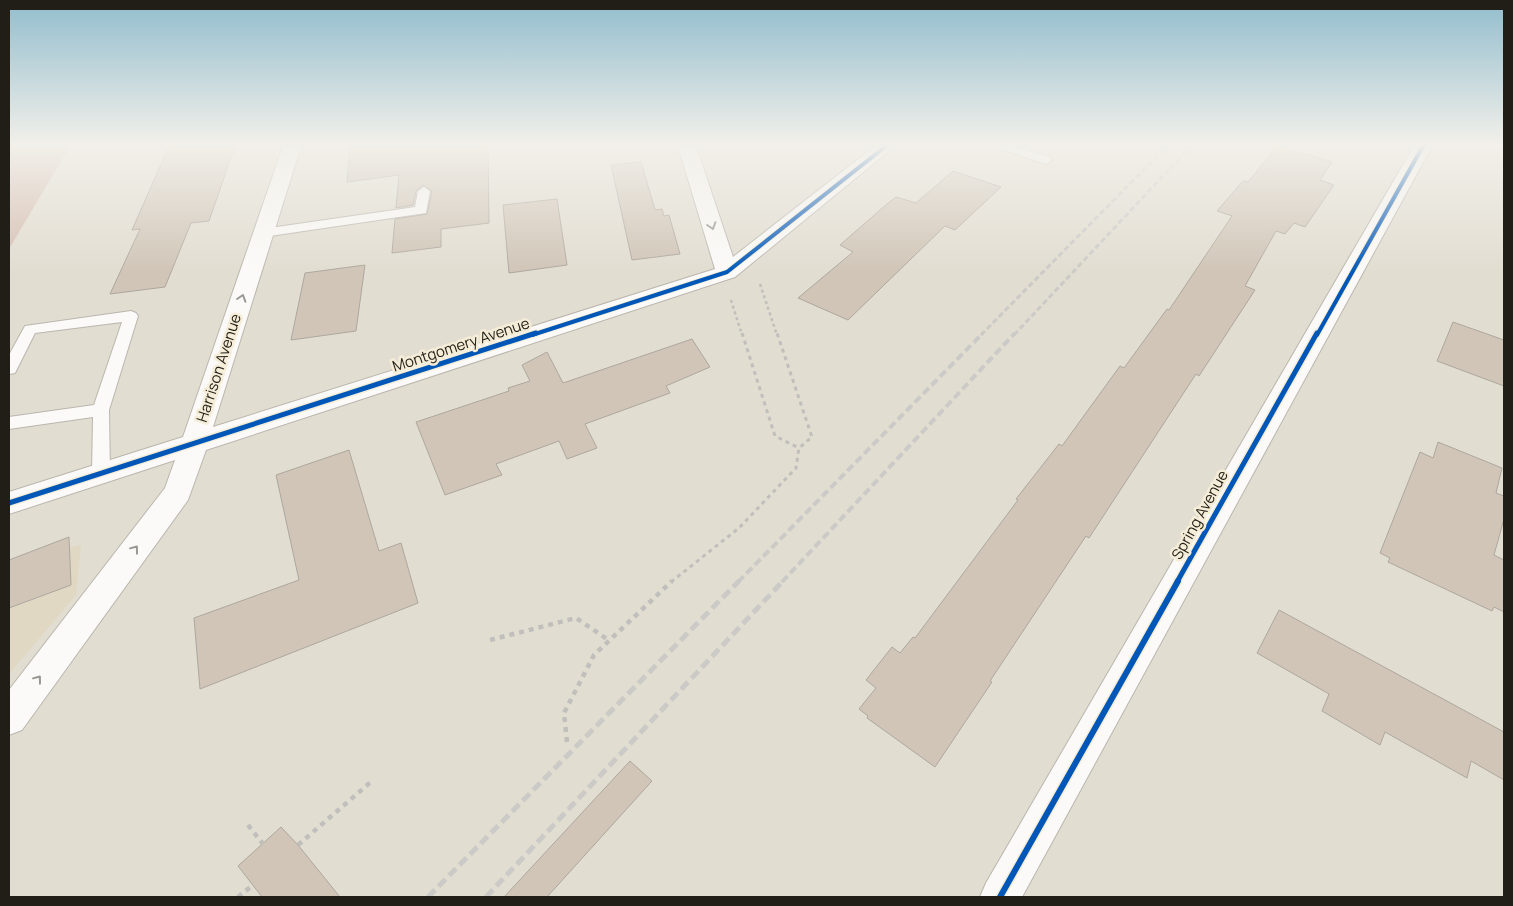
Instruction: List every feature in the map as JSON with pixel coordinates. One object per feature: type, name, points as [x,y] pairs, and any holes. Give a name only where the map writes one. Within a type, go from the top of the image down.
[{"type":"street","name":"Harrison Avenue","points":[[9,718],[178,492],[278,188]]},
{"type":"street","points":[[700,188],[727,272]]},
{"type":"street","name":"Montgomery Avenue","points":[[9,503],[727,272],[833,188]]},
{"type":"street","name":"Spring Avenue","points":[[1000,897],[1399,188]]},
{"type":"lane","points":[[263,233],[421,210],[424,191]]},
{"type":"lane","points":[[9,369],[30,329],[131,316],[101,410],[101,474]]},
{"type":"lane","points":[[9,423],[101,410]]},
{"type":"path","points":[[566,742],[564,713],[594,655],[662,589],[739,528],[796,468],[799,448],[812,437],[757,276]]},
{"type":"path","points":[[730,297],[775,436],[799,448]]},
{"type":"path","points":[[490,640],[576,618],[610,641]]},
{"type":"path","points":[[298,845],[373,780]]},
{"type":"path","points":[[248,825],[263,844]]},
{"type":"path","points":[[238,897],[253,885]]},
{"type":"shaded area","points":[[9,188],[45,188],[9,249]]},
{"type":"shaded area","points":[[81,545],[76,595],[9,674],[9,559]]},
{"type":"building","points":[[150,188],[220,188],[209,221],[191,223],[165,287],[110,294],[140,229],[132,230]]},
{"type":"building","points":[[398,188],[419,188],[416,191],[413,205],[396,208]]},
{"type":"building","points":[[428,188],[489,188],[489,223],[441,229],[441,247],[392,253],[395,219],[427,214],[432,191]]},
{"type":"building","points":[[616,188],[649,188],[655,210],[662,209],[664,216],[669,215],[680,254],[632,260]]},
{"type":"building","points":[[933,188],[1000,188],[955,230],[945,226],[848,320],[798,298],[853,252],[840,245],[887,204],[896,197],[916,203]]},
{"type":"building","points":[[1237,188],[1332,188],[1305,227],[1294,223],[1285,234],[1276,231],[1245,286],[1255,290],[1199,376],[1196,374],[1089,538],[1086,536],[935,767],[867,718],[868,716],[859,709],[876,688],[866,680],[892,647],[900,653],[913,637],[915,638],[1018,500],[1016,499],[1059,444],[1062,446],[1120,366],[1124,368],[1167,309],[1169,310],[1232,216],[1217,211]]},
{"type":"building","points":[[557,199],[567,265],[509,273],[503,205]]},
{"type":"building","points":[[365,265],[356,331],[291,340],[305,273]]},
{"type":"building","points":[[1453,322],[1504,340],[1504,386],[1437,361]]},
{"type":"building","points":[[692,339],[710,367],[666,386],[670,393],[585,424],[597,448],[567,459],[559,441],[496,464],[502,475],[445,495],[416,422],[509,391],[508,388],[530,381],[522,365],[547,352],[563,383]]},
{"type":"building","points":[[1438,442],[1502,468],[1496,493],[1504,496],[1504,519],[1494,555],[1504,560],[1504,612],[1494,607],[1492,611],[1388,562],[1390,558],[1380,553],[1420,452],[1433,458]]},
{"type":"building","points":[[349,450],[379,551],[401,543],[418,603],[200,689],[194,618],[299,580],[276,475]]},
{"type":"building","points":[[69,537],[71,585],[9,608],[9,560]]},
{"type":"building","points":[[1279,610],[1504,732],[1504,780],[1471,761],[1467,778],[1385,732],[1380,745],[1322,711],[1329,694],[1257,653]]},
{"type":"building","points":[[630,761],[652,781],[547,897],[504,897]]},
{"type":"building","points":[[281,827],[340,897],[262,897],[238,866]]},
{"type":"railway","points":[[981,335],[1125,188]]},
{"type":"railway","points":[[1014,335],[1151,188]]},
{"type":"railway","points":[[738,582],[983,333]]},
{"type":"railway","points":[[782,582],[1015,333]]},
{"type":"railway","points":[[428,897],[739,581]]},
{"type":"railway","points":[[486,897],[783,581]]},
{"type":"cycle path","points":[[9,503],[727,272],[833,188]]},
{"type":"cycle path","points":[[1000,897],[1399,188]]}]
